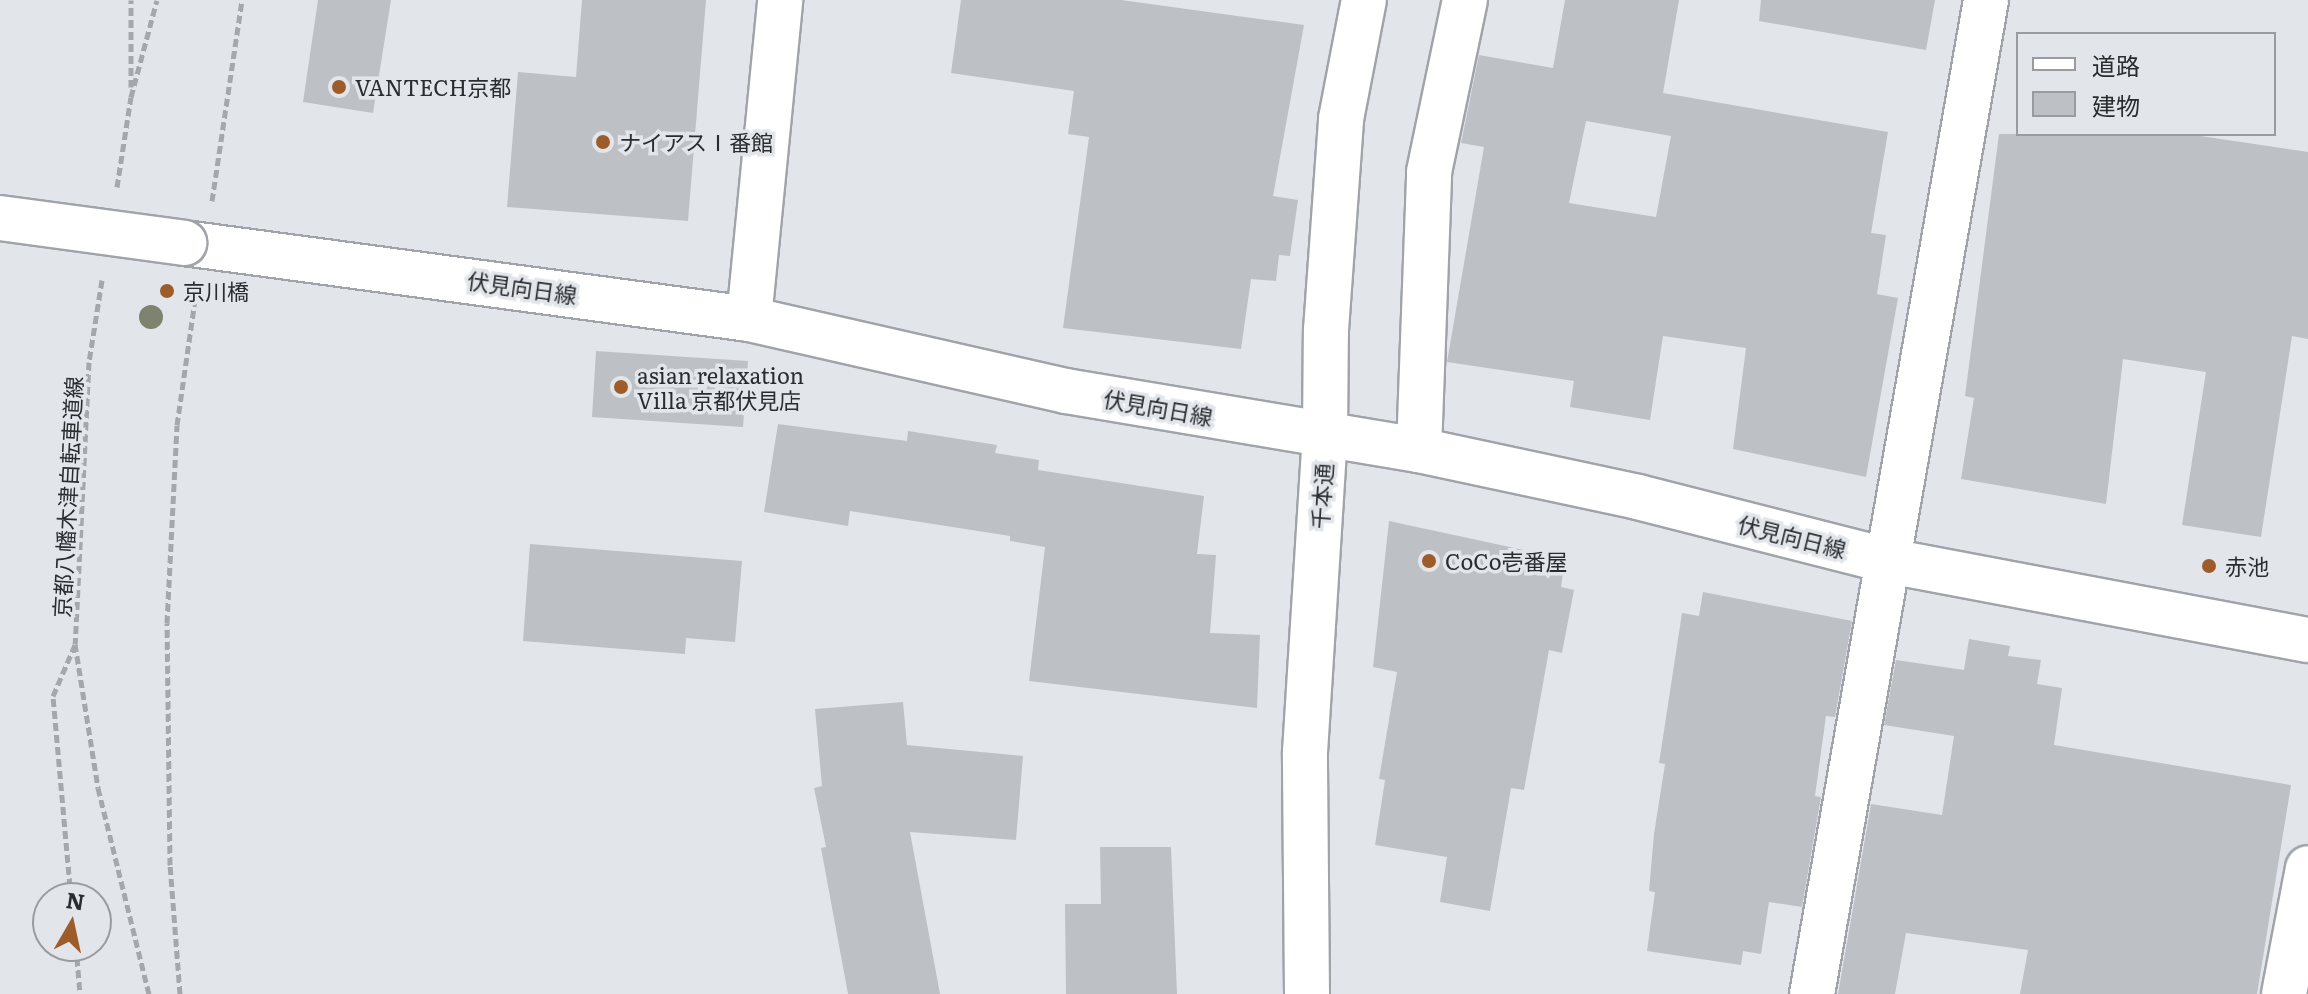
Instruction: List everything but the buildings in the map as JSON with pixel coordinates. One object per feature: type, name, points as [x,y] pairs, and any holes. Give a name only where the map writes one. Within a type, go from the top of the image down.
[{"type":"street","points":[[749,319],[780,0]]},
{"type":"street","name":"千本通","points":[[1307,994],[1305,752],[1325,436],[1335,179],[1364,0]]},
{"type":"street","points":[[1419,450],[1429,172],[1465,0]]},
{"type":"street","points":[[1812,994],[1986,0]]},
{"type":"street","name":"伏見向日線","points":[[0,218],[196,231],[749,319],[1066,391],[1419,450],[1638,497],[1889,561],[2308,640]]},
{"type":"street","points":[[2284,994],[2308,868]]},
{"type":"path","points":[[131,0],[131,97]]},
{"type":"path","points":[[116,191],[131,97],[157,0]]},
{"type":"path","points":[[180,994],[170,865],[167,623],[177,425],[196,231],[211,208],[242,0]]},
{"type":"path","name":"京都八幡木津自転車道線","points":[[104,270],[89,362],[75,644],[98,788],[149,994]]},
{"type":"path","points":[[70,882],[53,696],[75,644]]},
{"type":"path","points":[[77,962],[80,994]]},
{"type":"place","name":"VANTECH京都","points":[[339,87]]},
{"type":"place","name":"ナイアスⅠ番館","points":[[603,142]]},
{"type":"place","name":"京川橋","points":[[167,291]]},
{"type":"place","name":"asian relaxation Villa 京都伏見店","points":[[621,387]]},
{"type":"place","name":"CoCo壱番屋","points":[[1429,561]]},
{"type":"place","name":"赤池","points":[[2209,566]]}]
